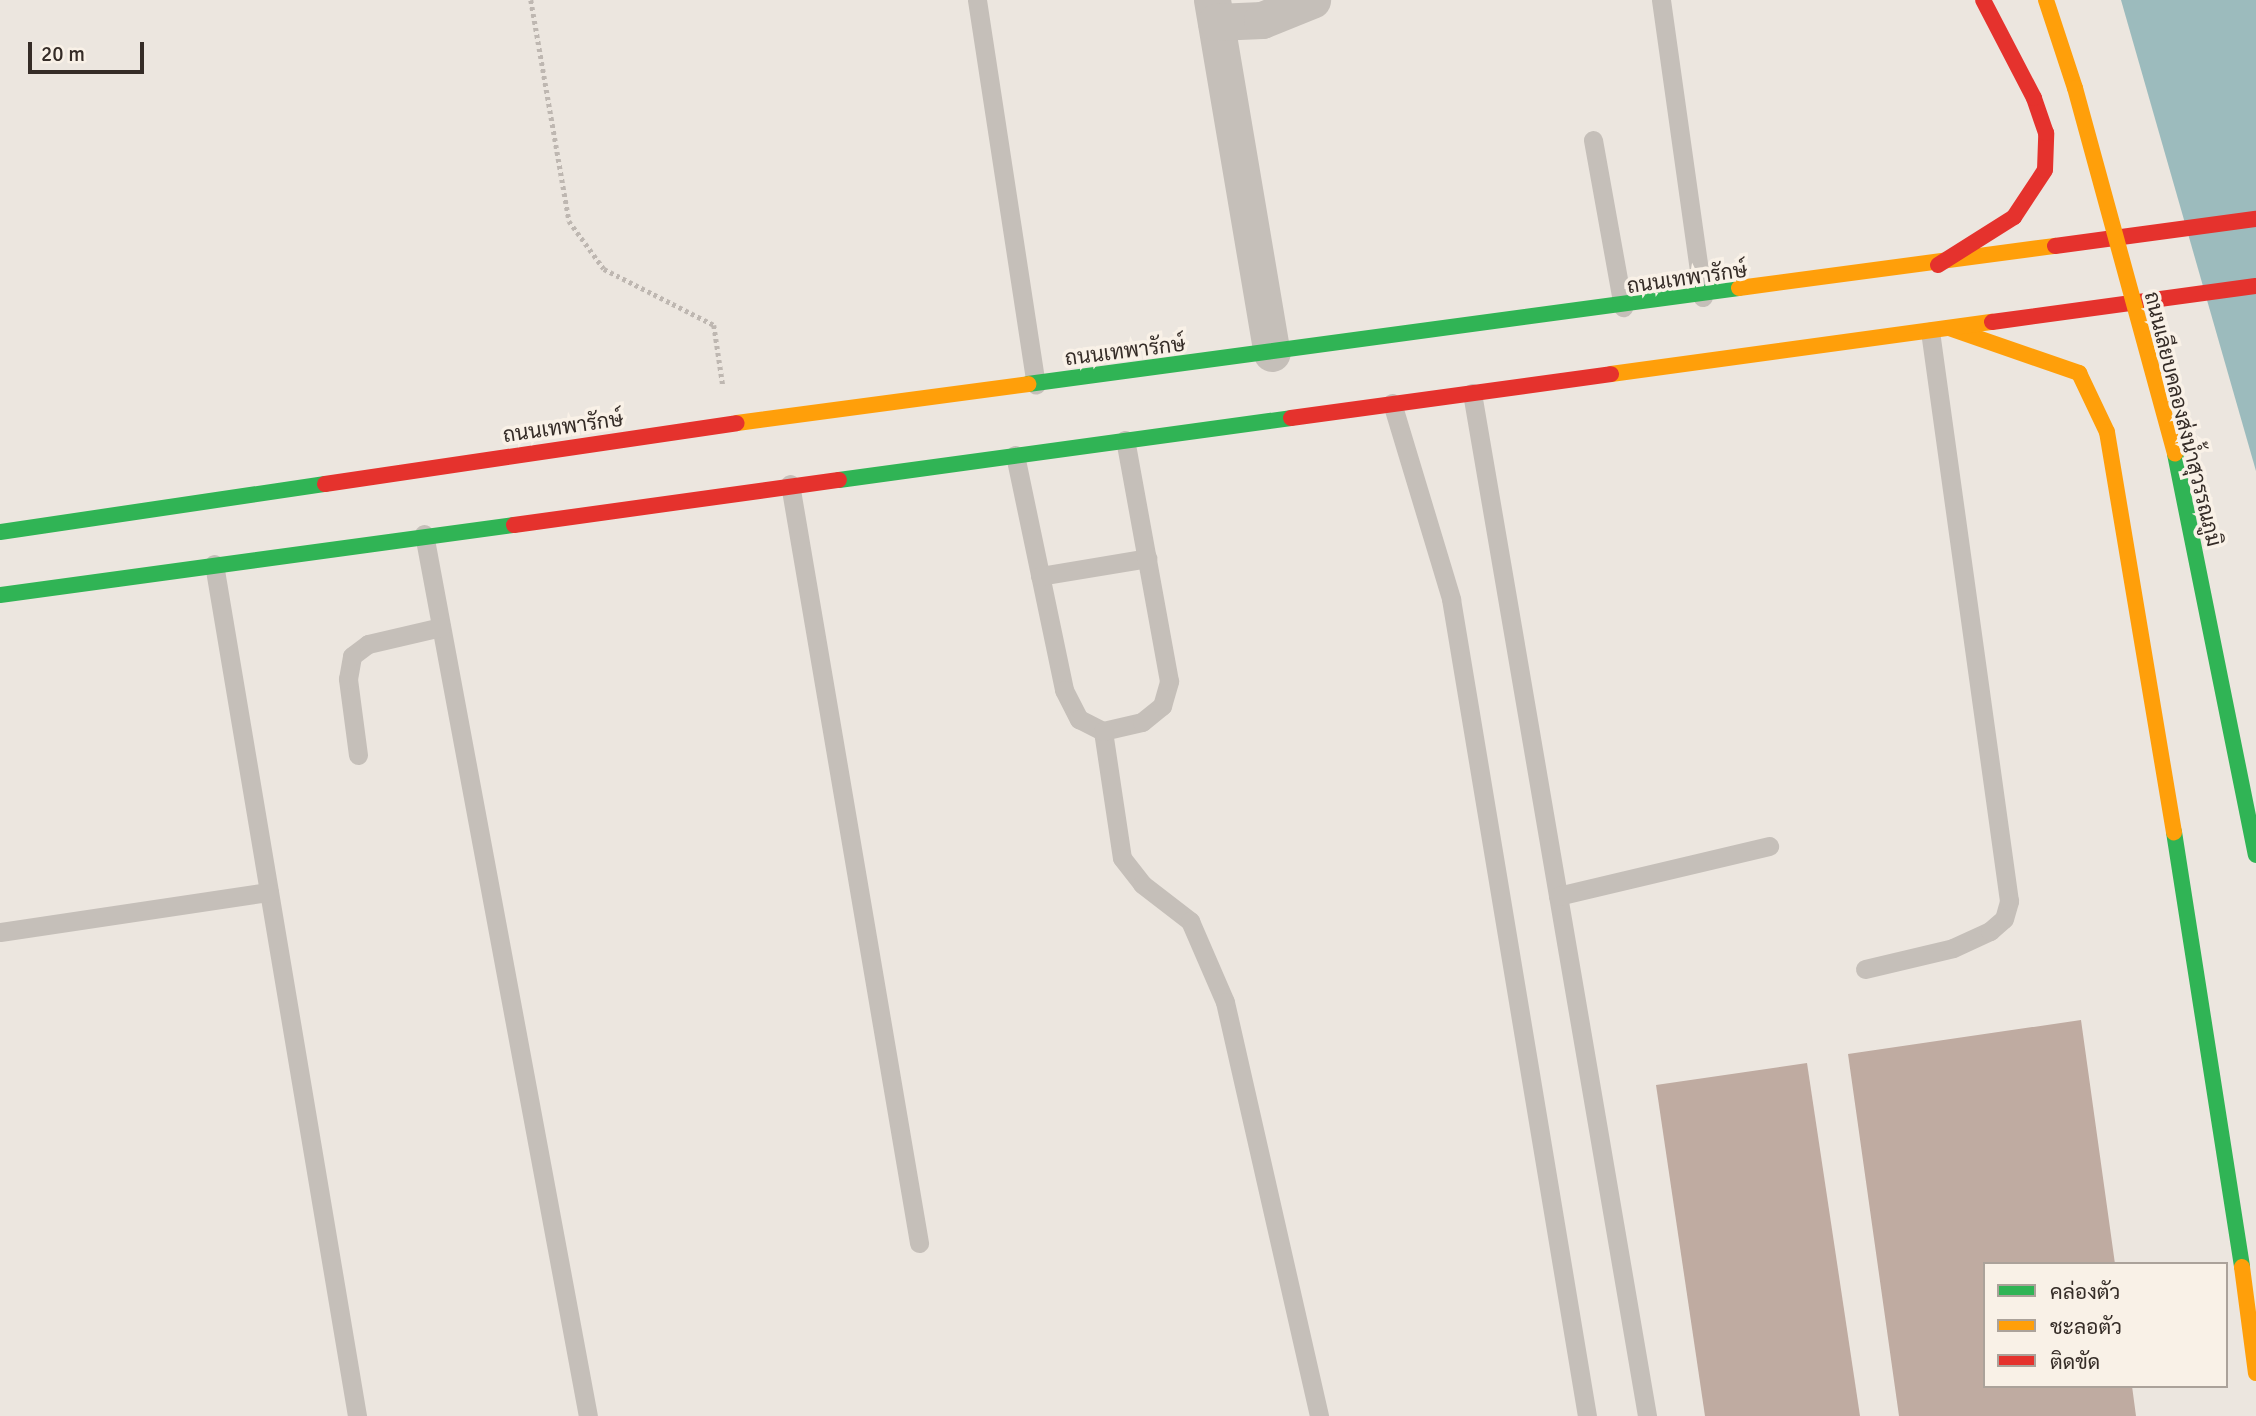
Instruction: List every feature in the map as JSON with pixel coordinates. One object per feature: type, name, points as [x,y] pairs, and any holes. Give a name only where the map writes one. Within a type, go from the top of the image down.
[{"type":"main road","points":[[1936,266],[2014,217],[2045,170],[2046,133],[2034,98],[1983,0]]},
{"type":"main road","name":"ถนนเลียบคลองส่งน้ำสุวรรณภูมิ","points":[[2046,0],[2175,454],[2256,855]]},
{"type":"main road","name":"ถนนเทพารักษ์","points":[[0,531],[729,425],[1936,266],[2256,219]]},
{"type":"main road","points":[[0,595],[424,534],[2068,314],[2256,286]]},
{"type":"main road","points":[[1940,330],[2078,373],[2108,432],[2222,1120],[2256,1373]]},
{"type":"street","points":[[1272,353],[1214,11],[1262,20],[1312,0]]},
{"type":"lane","points":[[977,0],[1036,384]]},
{"type":"lane","points":[[1661,0],[1703,297]]},
{"type":"lane","points":[[1593,141],[1623,307]]},
{"type":"lane","points":[[1865,969],[1953,948],[1990,932],[2004,919],[2009,901],[1940,330]]},
{"type":"lane","points":[[1472,393],[1647,1416]]},
{"type":"lane","points":[[1392,403],[1451,599],[1587,1416]]},
{"type":"lane","points":[[1015,454],[1064,690],[1079,719],[1103,731],[1142,722],[1162,706],[1169,681],[1125,440]]},
{"type":"lane","points":[[790,484],[919,1243]]},
{"type":"lane","points":[[424,534],[588,1416]]},
{"type":"lane","points":[[1040,576],[1147,558]]},
{"type":"lane","points":[[214,564],[357,1416]]},
{"type":"lane","points":[[358,755],[348,679],[352,656],[368,644],[441,627]]},
{"type":"lane","points":[[1103,731],[1122,858],[1142,884],[1190,920],[1225,1002],[1319,1416]]},
{"type":"lane","points":[[1558,896],[1769,846]]},
{"type":"lane","points":[[0,932],[269,892]]},
{"type":"path","points":[[531,0],[569,221],[604,269],[715,325],[729,425]]},
{"type":"water","points":[[2121,0],[2256,0],[2256,471]]},
{"type":"building","points":[[2081,1020],[2115,1262],[1983,1262],[1983,1388],[2132,1388],[2136,1416],[1899,1416],[1848,1054]]},
{"type":"building","points":[[1807,1063],[1860,1416],[1705,1416],[1656,1085]]},
{"type":"traffic: fast","points":[[1028,384],[1739,288]]},
{"type":"traffic: fast","points":[[839,480],[1291,418]]},
{"type":"traffic: fast","points":[[2175,454],[2256,855]]},
{"type":"traffic: fast","points":[[0,532],[325,484]]},
{"type":"traffic: fast","points":[[0,595],[514,525]]},
{"type":"traffic: fast","points":[[2174,832],[2242,1267]]},
{"type":"traffic: slow","points":[[2046,0],[2075,88]]},
{"type":"traffic: slow","points":[[2075,88],[2175,454]]},
{"type":"traffic: slow","points":[[1739,288],[2055,246]]},
{"type":"traffic: slow","points":[[1611,374],[1992,322]]},
{"type":"traffic: slow","points":[[1949,328],[2079,373],[2107,432],[2174,832]]},
{"type":"traffic: slow","points":[[737,423],[1028,384]]},
{"type":"traffic: slow","points":[[2242,1267],[2256,1373]]},
{"type":"traffic: jam","points":[[1938,265],[2014,217],[2045,170],[2046,133],[2034,98],[1983,0]]},
{"type":"traffic: jam","points":[[2055,246],[2256,219]]},
{"type":"traffic: jam","points":[[1992,322],[2256,286]]},
{"type":"traffic: jam","points":[[1291,418],[1611,374]]},
{"type":"traffic: jam","points":[[325,484],[737,423]]},
{"type":"traffic: jam","points":[[514,525],[839,480]]}]
